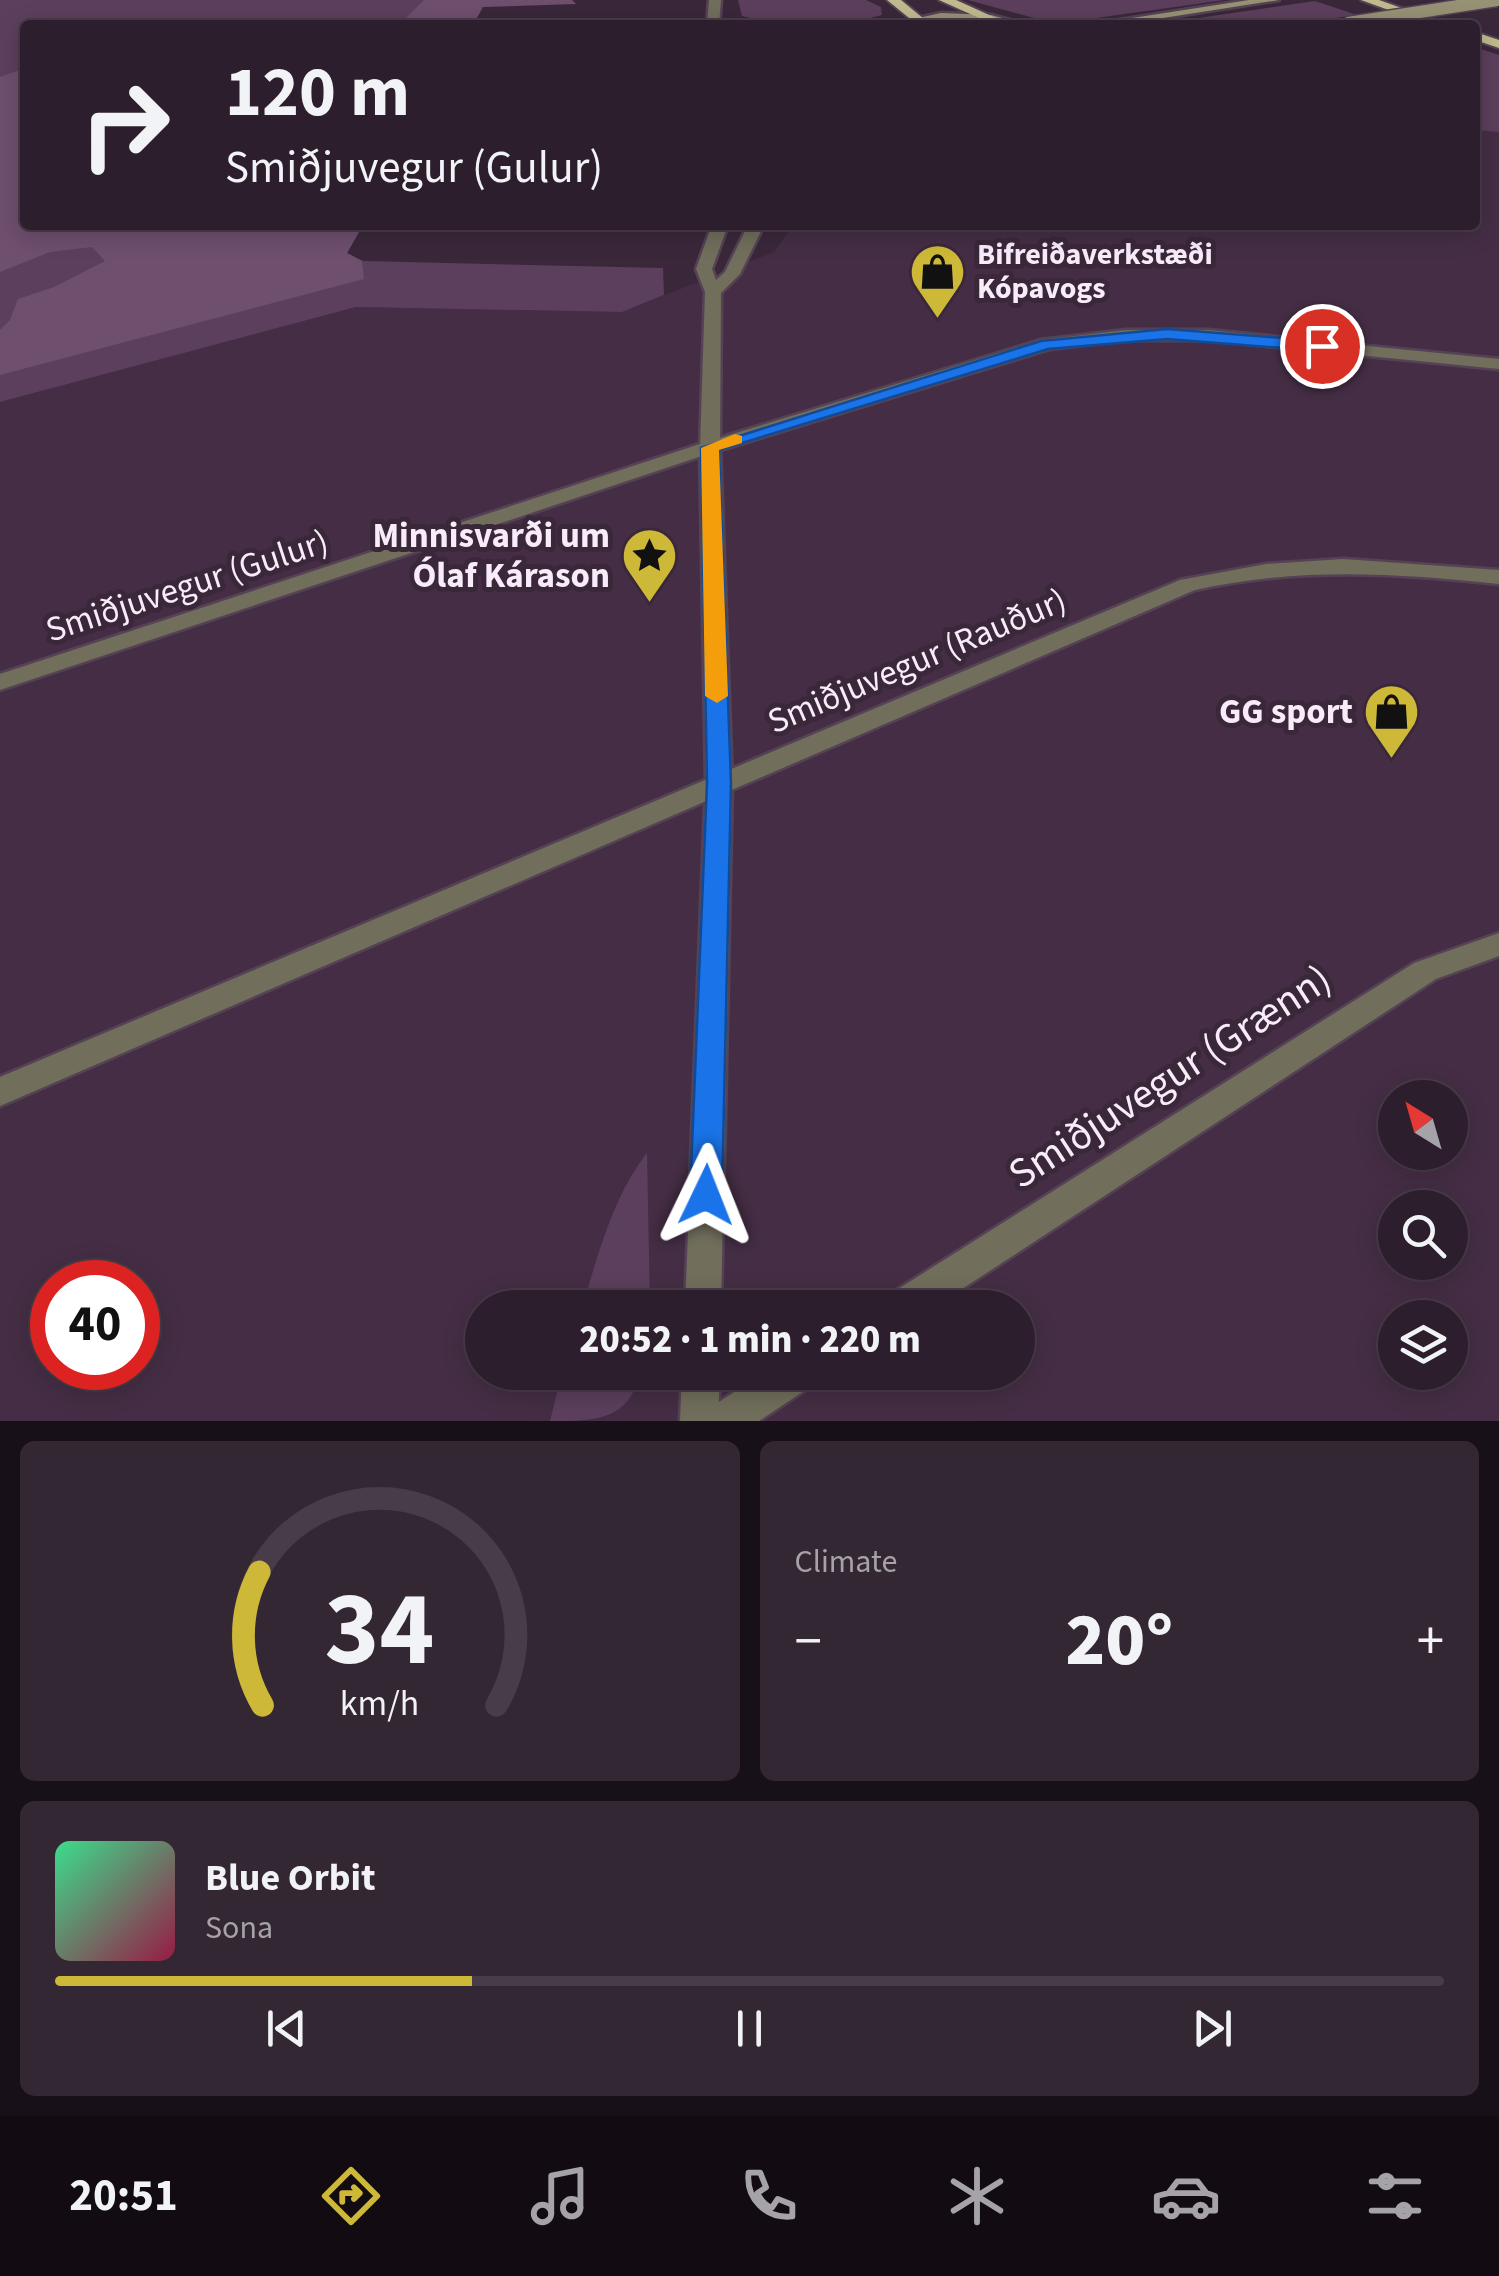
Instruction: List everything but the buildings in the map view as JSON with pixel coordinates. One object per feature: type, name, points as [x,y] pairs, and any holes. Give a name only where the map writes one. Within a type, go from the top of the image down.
[{"type":"highway","points":[[893,0],[918,19]]},
{"type":"highway","points":[[945,0],[992,18]]},
{"type":"highway","points":[[1467,0],[1499,10]]},
{"type":"highway","points":[[1370,1],[1427,20]]},
{"type":"main road","points":[[1367,20],[1497,0]]},
{"type":"main road","points":[[1129,20],[1268,1]]},
{"type":"main road","points":[[914,20],[1001,20]]},
{"type":"street","points":[[703,1290],[719,783],[710,448],[713,292],[704,269],[718,230]]},
{"type":"street","points":[[713,292],[732,274],[754,230]]},
{"type":"street","name":"Smiðjuvegur (Gulur)","points":[[0,682],[1010,353],[1086,338],[1208,335],[1499,364]]},
{"type":"street","name":"Smiðjuvegur (Rauður)","points":[[0,1092],[1188,585],[1318,564],[1378,565],[1499,577]]},
{"type":"street","name":"Smiðjuvegur (Grænn)","points":[[928,1290],[1425,971],[1499,944]]},
{"type":"street","points":[[699,1421],[700,1390]]},
{"type":"street","points":[[726,1421],[773,1390]]},
{"type":"shaded area","points":[[0,0],[463,0],[471,20],[20,20],[20,230],[360,230],[347,253],[363,261],[663,268],[664,295],[622,312],[356,307],[0,402]]},
{"type":"shaded area","points":[[424,0],[572,0],[576,4],[483,7],[476,20],[404,20]]},
{"type":"shaded area","points":[[738,0],[866,0],[881,7],[882,15],[857,20],[765,20],[742,16]]},
{"type":"shaded area","points":[[968,0],[1225,0],[1082,20],[1041,20]]},
{"type":"shaded area","points":[[1315,1],[1357,15],[1322,20],[1185,20]]},
{"type":"shaded area","points":[[1480,49],[1499,55],[1499,132],[1480,130]]},
{"type":"shaded area","points":[[20,70],[20,230],[360,230],[347,253],[362,261],[364,279],[0,375],[0,330],[10,320],[18,299],[54,287],[105,261],[92,247],[50,252],[0,272],[0,77]]},
{"type":"shaded area","points":[[1480,103],[1499,111],[1499,1421],[0,1421],[0,402],[356,307],[622,312],[774,252],[789,230],[1480,230]]},
{"type":"shaded area","points":[[647,1153],[650,1290],[587,1290],[616,1207]]},
{"type":"shaded area","points":[[558,1390],[634,1390],[628,1401],[608,1415],[550,1421]]},
{"type":"slow traffic","points":[[717,696],[710,448],[735,439]]},
{"type":"place","name":"Bifreiðaverkstæði Kópavogs","points":[[938,320]]},
{"type":"place","name":"Minnisvarði um Ólaf Kárason","points":[[649,605]]},
{"type":"place","name":"GG sport","points":[[1392,761]]},
{"type":"route","points":[[706,1195],[719,783],[710,448],[945,372],[1047,344],[1167,334],[1322,346]]}]
